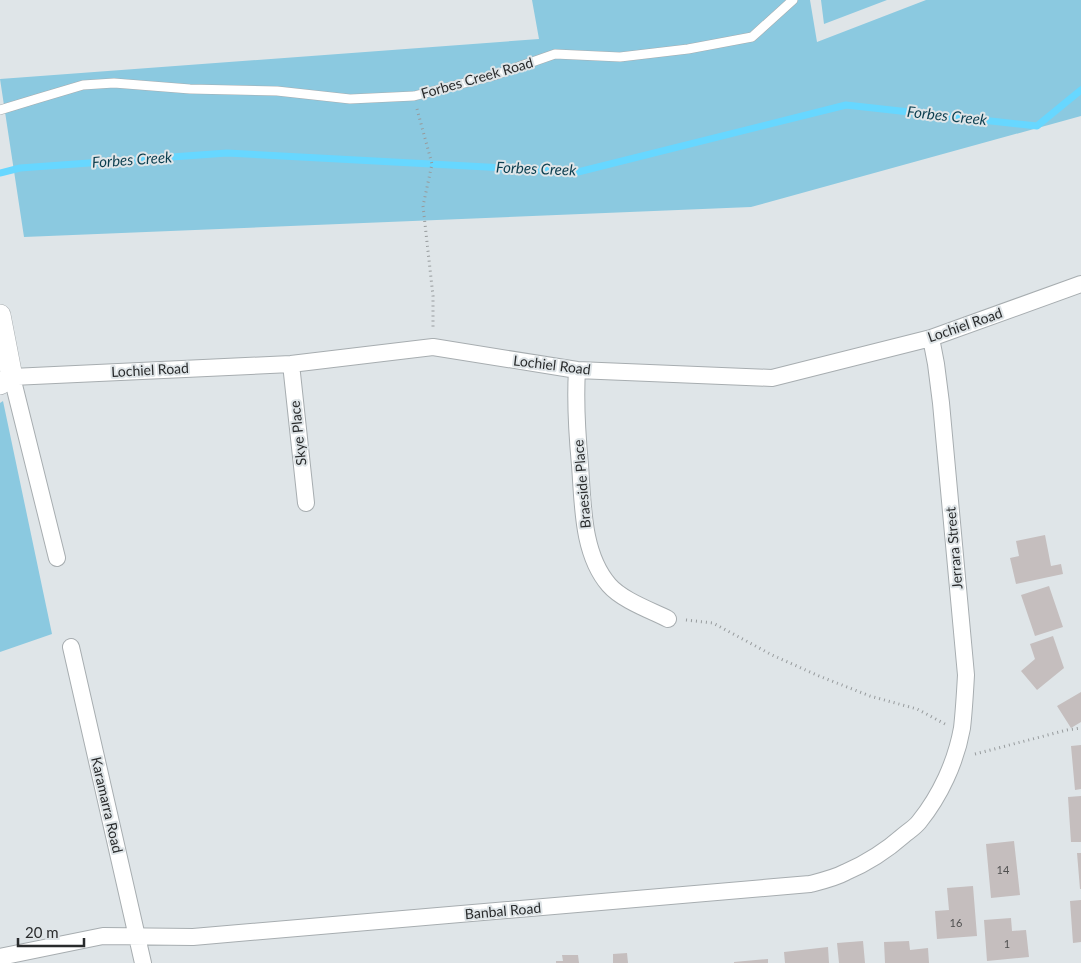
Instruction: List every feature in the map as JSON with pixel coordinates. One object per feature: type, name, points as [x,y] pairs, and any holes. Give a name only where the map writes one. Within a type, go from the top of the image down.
[{"type":"street","name":"Lochiel Road","points":[[6,380],[291,364],[432,348],[577,370],[772,378],[930,338],[1081,284]]},
{"type":"street","points":[[0,315],[6,380],[57,558]]},
{"type":"street","name":"Jerrara Street","points":[[930,338],[936,364],[941,403],[966,675],[965,702],[954,759]]},
{"type":"street","name":"Skye Place","points":[[291,364],[306,503]]},
{"type":"street","name":"Braeside Place","points":[[577,370],[576,410],[584,525],[589,546],[602,576],[610,586],[625,597],[668,619]]},
{"type":"street","name":"Karamarra Road","points":[[71,646],[143,963]]},
{"type":"street","name":"Banbal Road","points":[[0,957],[103,936],[193,937],[810,884],[844,873],[867,862],[894,844],[918,823],[947,776],[954,759]]},
{"type":"lane","name":"Forbes Creek Road","points":[[0,110],[83,85],[114,83],[190,89],[277,91],[350,99],[414,96],[492,76],[555,54],[620,57],[688,49],[752,37],[793,0]]},
{"type":"path","points":[[420,118],[432,164],[423,206],[434,296],[432,348]]},
{"type":"path","points":[[668,619],[713,623],[772,655],[870,696],[917,709],[948,726]]},
{"type":"path","points":[[954,759],[1081,728]]},
{"type":"shaded area","points":[[532,0],[810,0],[817,42],[926,0],[1081,0],[1081,116],[751,207],[24,237],[0,79],[539,39]]},
{"type":"shaded area","points":[[821,0],[887,0],[824,24]]},
{"type":"shaded area","points":[[3,401],[52,634],[0,652],[0,403]]},
{"type":"building","points":[[1045,535],[1051,566],[1061,564],[1063,574],[1016,584],[1010,558],[1019,556],[1016,541]]},
{"type":"building","points":[[1049,586],[1063,627],[1035,636],[1021,595]]},
{"type":"building","points":[[1053,636],[1064,668],[1037,690],[1021,671],[1035,659],[1030,644]]},
{"type":"building","points":[[1081,692],[1081,722],[1071,728],[1057,706]]},
{"type":"building","points":[[1081,745],[1081,789],[1075,790],[1071,746]]},
{"type":"building","points":[[1081,796],[1081,842],[1071,842],[1068,797]]},
{"type":"building","points":[[1014,841],[1020,895],[991,898],[986,844]]},
{"type":"building","points":[[1077,853],[1081,853],[1081,889],[1080,889]]},
{"type":"building","points":[[973,886],[977,936],[937,939],[935,911],[949,910],[947,888]]},
{"type":"building","points":[[1081,900],[1081,942],[1073,943],[1070,901]]},
{"type":"building","points":[[1011,918],[1012,931],[1026,930],[1029,957],[987,961],[984,920]]},
{"type":"building","points":[[863,941],[865,963],[839,963],[837,943]]},
{"type":"building","points":[[909,941],[910,950],[928,948],[929,963],[885,963],[884,942]]},
{"type":"building","points":[[828,947],[829,963],[785,963],[784,952]]},
{"type":"building","points":[[627,953],[628,963],[613,963],[613,954]]},
{"type":"building","points":[[562,955],[578,955],[579,963],[556,963],[556,961],[563,961]]},
{"type":"building","points":[[768,959],[768,963],[734,963],[734,962]]},
{"type":"waterway","name":"Forbes Creek","points":[[0,173],[20,168],[227,153],[578,172],[846,105],[1037,126],[1081,90]]}]
